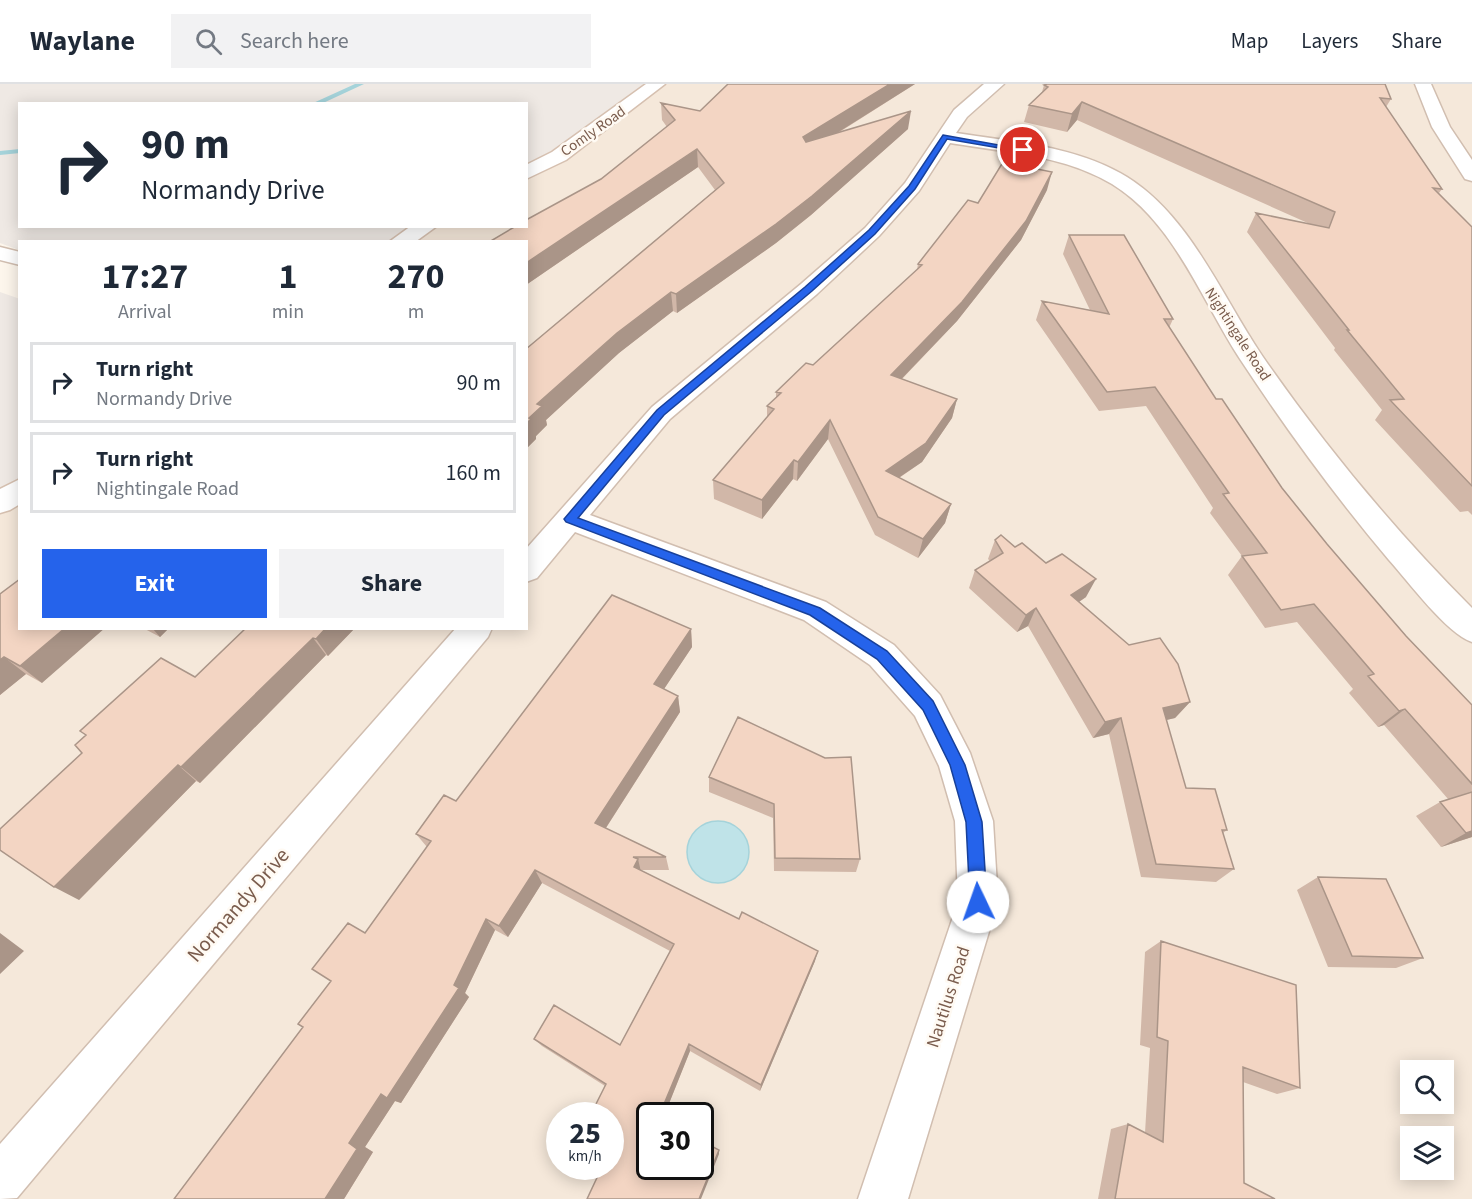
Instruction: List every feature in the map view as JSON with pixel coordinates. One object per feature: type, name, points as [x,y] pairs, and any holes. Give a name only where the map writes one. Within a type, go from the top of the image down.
[{"type":"street","name":"Comly Road","points":[[528,172],[559,156],[657,84]]},
{"type":"street","points":[[528,568],[661,413],[809,289],[872,232],[912,188],[960,114],[996,84]]},
{"type":"street","points":[[1423,84],[1441,127],[1472,175]]},
{"type":"street","name":"Nightingale Road","points":[[945,137],[1065,158],[1119,180],[1148,202],[1168,225],[1252,358],[1340,481],[1472,629]]},
{"type":"street","points":[[402,240],[424,228]]},
{"type":"street","points":[[0,253],[18,258]]},
{"type":"street","points":[[0,503],[18,490]]},
{"type":"street","name":"Nautilus Road","points":[[570,519],[815,611],[882,655],[928,706],[957,765],[974,822],[978,902],[883,1199]]},
{"type":"street","name":"Normandy Drive","points":[[0,1180],[474,630]]},
{"type":"shaded area","points":[[0,84],[657,84],[528,172],[528,102],[18,102],[18,228],[425,228],[401,240],[18,240],[18,250],[0,243]]},
{"type":"shaded area","points":[[657,84],[1472,84],[1472,1199],[0,1199],[0,507],[18,494],[18,630],[528,630],[528,240],[401,240],[425,228],[528,228],[528,172]]},
{"type":"shaded area","points":[[0,292],[18,298],[18,490],[0,503]]},
{"type":"water","points":[[718,821],[735,826],[740,830],[744,835],[749,852],[744,869],[740,874],[735,878],[718,883],[701,878],[696,874],[692,869],[687,852],[692,835],[696,830],[701,826]]},
{"type":"building","points":[[728,84],[890,84],[803,137],[806,142],[911,111],[776,224],[676,294],[671,292],[617,333],[537,404],[542,406],[529,418],[531,419],[528,422],[528,347],[724,183],[697,149],[528,262],[528,240],[492,240],[513,228],[528,228],[528,219],[601,179],[675,120],[661,103],[700,111]]},
{"type":"building","points":[[1385,84],[1391,99],[1380,98],[1442,189],[1433,188],[1472,227],[1472,486],[1390,400],[1404,399],[1256,213],[1329,228],[1335,212],[1082,102],[1072,114],[1029,105],[1048,87],[1044,85]]},
{"type":"building","points":[[1003,162],[1052,172],[1026,221],[962,302],[891,375],[957,399],[926,443],[886,471],[951,504],[923,539],[878,517],[830,420],[798,462],[794,460],[762,500],[713,480],[774,409],[767,406],[781,393],[776,392],[806,363],[813,365],[922,265],[918,264],[968,200],[978,203]]},
{"type":"building","points":[[1069,235],[1124,235],[1173,319],[1164,319],[1216,399],[1222,399],[1282,488],[1327,544],[1406,636],[1472,705],[1472,784],[1405,709],[1399,711],[1368,676],[1374,674],[1314,604],[1281,610],[1242,556],[1267,553],[1223,494],[1229,493],[1155,387],[1107,392],[1042,301],[1109,314]]},
{"type":"building","points":[[1001,535],[1015,547],[1022,543],[1046,563],[1062,554],[1096,579],[1071,595],[1129,645],[1160,638],[1178,664],[1190,702],[1163,708],[1186,788],[1215,789],[1227,830],[1222,830],[1234,869],[1156,864],[1121,718],[1105,722],[1036,608],[1026,615],[975,570],[1003,553],[995,540]]},
{"type":"building","points":[[18,580],[18,630],[63,630],[20,666],[4,657],[0,660],[0,594]]},
{"type":"building","points":[[612,595],[691,629],[654,684],[678,696],[595,823],[666,857],[633,857],[638,859],[634,867],[739,919],[742,912],[818,951],[761,1085],[689,1044],[665,1102],[636,1102],[636,1180],[707,1180],[699,1199],[587,1199],[596,1180],[624,1180],[624,1102],[597,1102],[606,1084],[534,1039],[554,1005],[620,1045],[674,944],[535,870],[499,926],[486,919],[454,985],[459,988],[387,1098],[381,1094],[349,1143],[357,1149],[325,1199],[174,1199],[303,1027],[298,1024],[331,981],[312,969],[348,923],[365,933],[431,841],[416,834],[444,795],[456,801]]},
{"type":"building","points":[[244,630],[324,630],[316,639],[313,638],[181,767],[178,765],[54,887],[0,850],[0,829],[82,753],[75,745],[86,735],[80,731],[161,658],[195,677]]},
{"type":"building","points":[[738,717],[825,758],[851,757],[860,859],[775,858],[774,804],[709,777]]},
{"type":"building","points":[[1472,792],[1472,831],[1466,833],[1440,802]]},
{"type":"building","points":[[1318,877],[1386,879],[1423,958],[1352,956]]},
{"type":"building","points":[[1161,941],[1296,985],[1300,1088],[1243,1067],[1244,1183],[1275,1199],[1115,1199],[1128,1124],[1163,1142],[1168,1041],[1157,1037]]},
{"type":"building","points":[[714,1147],[719,1150],[714,1162]]},
{"type":"waterway","points":[[319,102],[361,84]]},
{"type":"waterway","points":[[0,153],[18,151]]},
{"type":"route","points":[[978,902],[974,822],[957,765],[928,706],[882,655],[815,611],[570,519],[661,413],[809,289],[872,232],[912,188],[945,137],[1023,150]]}]
